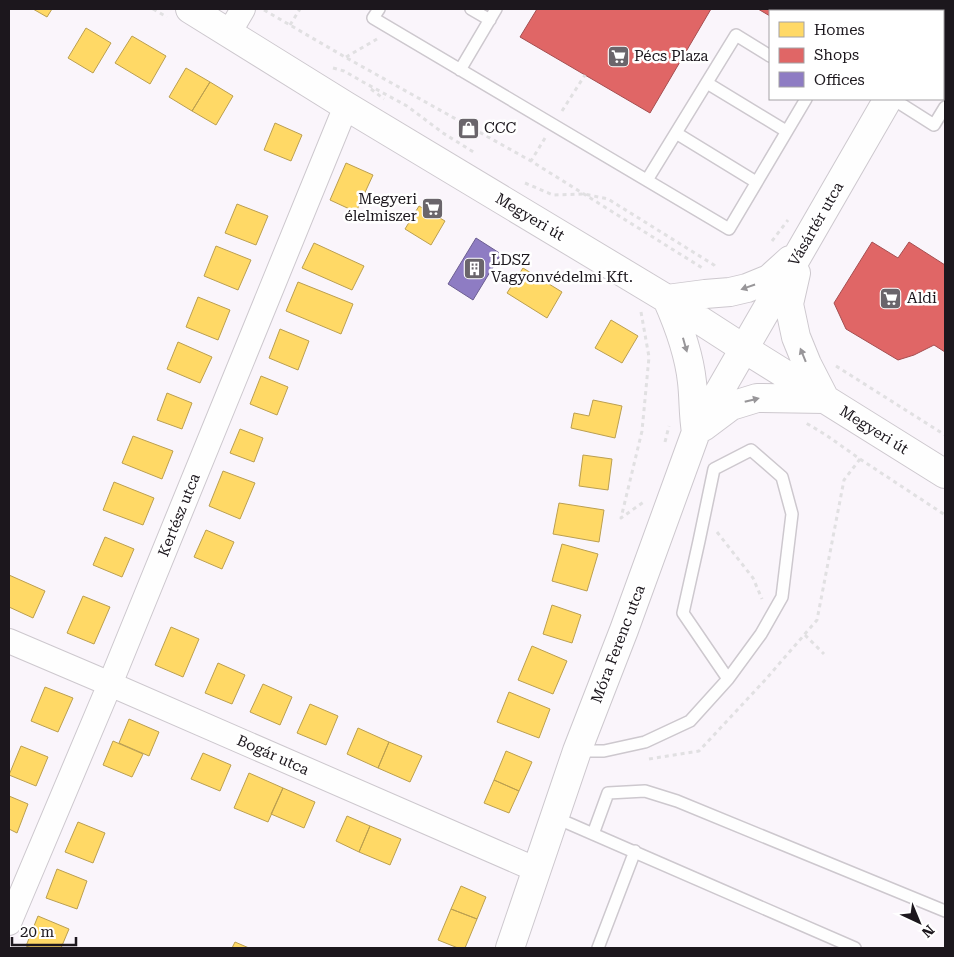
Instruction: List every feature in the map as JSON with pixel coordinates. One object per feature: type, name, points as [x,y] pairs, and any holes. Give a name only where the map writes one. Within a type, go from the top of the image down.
[{"type":"street","points":[[229,33],[243,9]]},
{"type":"street","name":"Megyeri út","points":[[180,14],[229,33],[658,307],[743,348],[945,474]]},
{"type":"street","name":"Vásártér utca","points":[[743,348],[802,250],[887,100]]},
{"type":"street","name":"Kertész utca","points":[[9,923],[110,684],[346,106]]},
{"type":"street","points":[[802,250],[789,304],[796,337],[825,399],[758,398],[731,406],[696,432],[692,380],[687,352],[680,329],[658,307],[705,294],[730,292],[747,288],[769,279],[802,250]]},
{"type":"street","name":"Móra Ferenc utca","points":[[510,948],[577,751],[624,630],[696,432],[743,348]]},
{"type":"street","name":"Bogár utca","points":[[9,641],[537,870]]},
{"type":"lane","points":[[379,9],[373,18],[728,229],[805,100]]},
{"type":"lane","points":[[471,9],[490,20]]},
{"type":"lane","points":[[460,70],[496,9]]},
{"type":"lane","points":[[647,180],[736,35],[769,55]]},
{"type":"lane","points":[[707,83],[786,131]]},
{"type":"lane","points":[[895,100],[934,125],[945,107]]},
{"type":"lane","points":[[676,133],[756,182]]},
{"type":"lane","points":[[577,751],[604,750],[646,742],[690,721],[728,678],[761,634],[778,606],[782,597],[792,514],[782,477],[751,450],[714,469],[683,613],[728,678]]},
{"type":"lane","points":[[593,834],[608,793],[645,791],[677,801],[945,911]]},
{"type":"lane","points":[[554,817],[856,948]]},
{"type":"lane","points":[[598,948],[635,851]]},
{"type":"path","points":[[153,9],[180,14]]},
{"type":"path","points":[[262,9],[531,160],[711,273]]},
{"type":"path","points":[[290,25],[300,9]]},
{"type":"path","points":[[345,57],[393,29]]},
{"type":"path","points":[[531,160],[585,75]]},
{"type":"path","points":[[363,82],[407,106],[443,133],[482,158]]},
{"type":"path","points":[[522,182],[552,195],[584,194],[608,199],[714,265],[719,271]]},
{"type":"path","points":[[772,241],[790,218]]},
{"type":"path","points":[[652,496],[621,518],[642,430],[649,357],[640,309],[658,307]]},
{"type":"path","points":[[663,450],[671,422]]},
{"type":"path","points":[[860,459],[945,515]]},
{"type":"path","points":[[705,516],[753,578],[762,600],[778,606]]},
{"type":"path","points":[[804,635],[824,654]]},
{"type":"building: Homes","points":[[33,9],[52,9],[47,17]]},
{"type":"building: Homes","points":[[86,28],[111,43],[93,73],[68,58]]},
{"type":"building: Homes","points":[[132,36],[166,56],[150,84],[115,63]]},
{"type":"building: Homes","points":[[186,68],[210,82],[192,111],[169,97]]},
{"type":"building: Homes","points":[[210,82],[233,96],[216,125],[192,111]]},
{"type":"building: Homes","points":[[275,123],[302,135],[291,161],[264,150]]},
{"type":"building: Homes","points":[[346,163],[373,175],[356,212],[330,200]]},
{"type":"building: Homes","points":[[237,204],[268,216],[256,245],[225,233]]},
{"type":"building: Homes","points":[[419,206],[445,221],[431,245],[405,229]]},
{"type":"building: Homes","points":[[314,243],[364,266],[352,290],[302,268]]},
{"type":"building: Homes","points":[[216,246],[251,260],[238,290],[204,276]]},
{"type":"building: Homes","points":[[523,268],[562,292],[547,318],[507,293]]},
{"type":"building: Homes","points":[[298,282],[353,304],[341,334],[286,311]]},
{"type":"building: Homes","points":[[198,297],[230,310],[218,340],[186,327]]},
{"type":"building: Homes","points":[[611,320],[638,336],[622,363],[595,348]]},
{"type":"building: Homes","points":[[280,329],[309,341],[298,370],[269,358]]},
{"type":"building: Homes","points":[[178,342],[212,357],[200,383],[167,369]]},
{"type":"building: Homes","points":[[261,376],[288,387],[277,415],[250,404]]},
{"type":"building: Homes","points":[[167,393],[192,403],[182,429],[157,420]]},
{"type":"building: Homes","points":[[593,400],[622,406],[615,438],[571,428],[574,413],[589,416]]},
{"type":"building: Homes","points":[[240,429],[263,438],[254,462],[230,453]]},
{"type":"building: Homes","points":[[133,436],[173,451],[162,479],[122,463]]},
{"type":"building: Homes","points":[[583,455],[612,459],[608,490],[579,486]]},
{"type":"building: Homes","points":[[223,471],[255,483],[240,519],[209,506]]},
{"type":"building: Homes","points":[[114,482],[154,498],[143,525],[103,510]]},
{"type":"building: Homes","points":[[559,503],[604,510],[599,542],[553,534]]},
{"type":"building: Homes","points":[[206,530],[234,542],[222,569],[194,557]]},
{"type":"building: Homes","points":[[105,537],[134,549],[122,577],[93,565]]},
{"type":"building: Homes","points":[[562,544],[598,554],[587,591],[552,581]]},
{"type":"building: Homes","points":[[9,575],[45,591],[33,618],[9,607]]},
{"type":"building: Homes","points":[[83,596],[110,607],[94,644],[67,633]]},
{"type":"building: Homes","points":[[552,605],[581,615],[572,643],[543,634]]},
{"type":"building: Homes","points":[[171,627],[199,639],[183,677],[155,665]]},
{"type":"building: Homes","points":[[532,646],[567,661],[553,694],[518,680]]},
{"type":"building: Homes","points":[[218,663],[245,675],[232,704],[205,693]]},
{"type":"building: Homes","points":[[263,684],[292,697],[280,725],[250,712]]},
{"type":"building: Homes","points":[[45,687],[73,698],[58,732],[31,721]]},
{"type":"building: Homes","points":[[509,692],[550,709],[539,738],[497,722]]},
{"type":"building: Homes","points":[[310,704],[338,716],[326,745],[297,733]]},
{"type":"building: Homes","points":[[129,719],[159,732],[149,756],[119,743]]},
{"type":"building: Homes","points":[[358,728],[389,742],[378,768],[347,754]]},
{"type":"building: Homes","points":[[113,741],[143,754],[132,777],[103,765]]},
{"type":"building: Homes","points":[[389,742],[422,756],[410,782],[378,768]]},
{"type":"building: Homes","points":[[21,746],[48,757],[36,786],[9,775]]},
{"type":"building: Homes","points":[[506,751],[532,762],[519,791],[494,780]]},
{"type":"building: Homes","points":[[203,753],[231,765],[220,791],[191,779]]},
{"type":"building: Homes","points":[[249,773],[283,788],[268,822],[234,808]]},
{"type":"building: Homes","points":[[494,780],[519,791],[509,813],[484,803]]},
{"type":"building: Homes","points":[[283,788],[315,802],[304,828],[271,814]]},
{"type":"building: Homes","points":[[9,796],[28,804],[17,833],[9,829]]},
{"type":"building: Homes","points":[[347,816],[370,826],[359,852],[336,841]]},
{"type":"building: Homes","points":[[78,822],[105,833],[93,863],[65,852]]},
{"type":"building: Homes","points":[[370,826],[401,839],[390,865],[359,852]]},
{"type":"building: Homes","points":[[57,869],[87,881],[77,909],[46,898]]},
{"type":"building: Homes","points":[[461,886],[486,897],[477,919],[451,909]]},
{"type":"building: Homes","points":[[451,909],[477,919],[465,948],[458,948],[438,940]]},
{"type":"building: Homes","points":[[38,916],[69,929],[61,948],[32,948],[26,946]]},
{"type":"building: Homes","points":[[235,942],[249,948],[232,948]]},
{"type":"building: Shops","name":"Pécs Plaza","points":[[537,9],[711,9],[650,113],[520,37]]},
{"type":"building: Shops","points":[[758,9],[778,9],[769,10],[769,15]]},
{"type":"building: Shops","name":"Aldi","points":[[872,242],[898,258],[909,242],[945,265],[945,352],[934,345],[914,355],[898,360],[846,329],[834,303]]},
{"type":"building: Offices","name":"LDSZ Vagyonvédelmi Kft.","points":[[476,238],[501,254],[473,300],[448,284]]},
{"type":"place","name":"Pécs Plaza","points":[[618,56]]},
{"type":"place","name":"CCC","points":[[468,128]]},
{"type":"place","name":"Megyeri élelmiszer","points":[[433,208]]},
{"type":"place","name":"LDSZ Vagyonvédelmi Kft.","points":[[475,269]]},
{"type":"place","name":"Aldi","points":[[891,298]]}]
